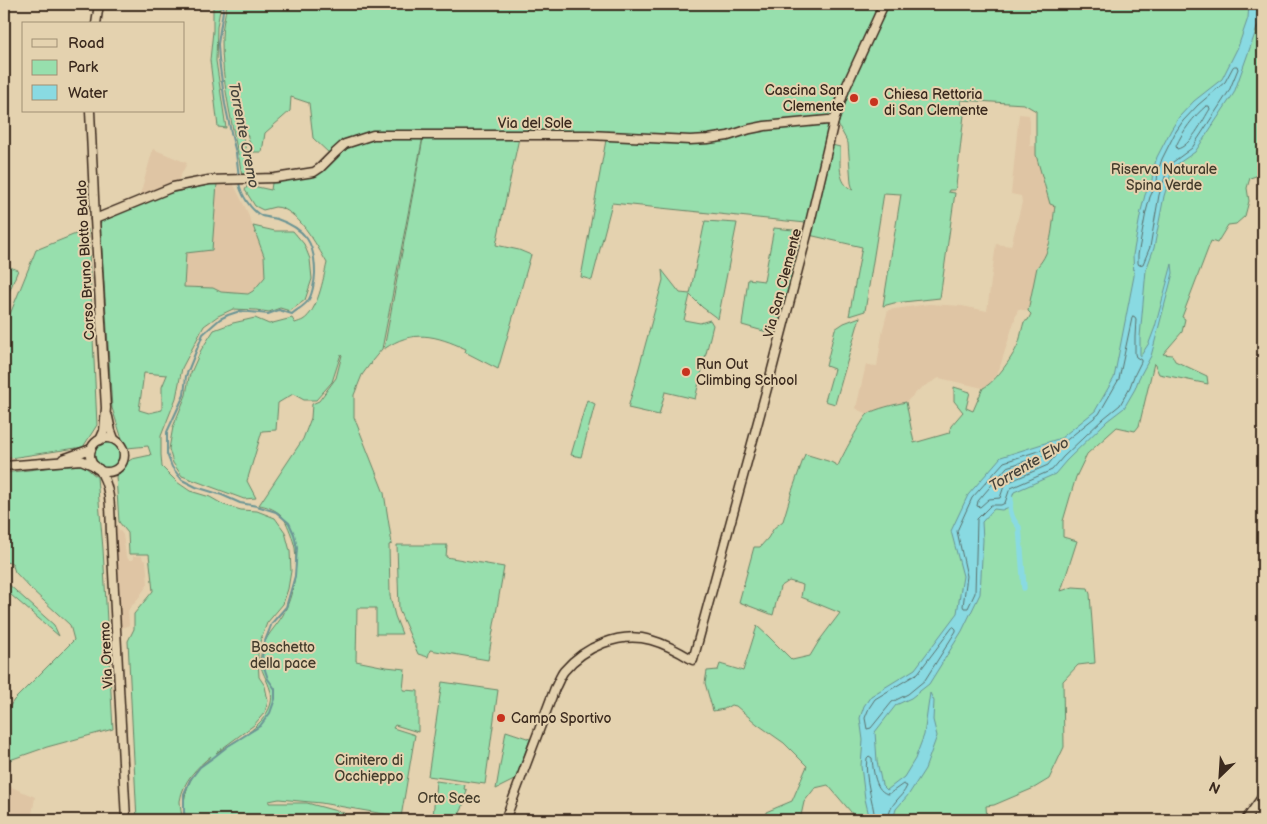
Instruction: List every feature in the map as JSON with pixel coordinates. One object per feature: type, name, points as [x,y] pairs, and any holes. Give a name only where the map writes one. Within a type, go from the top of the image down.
[{"type":"street","points":[[96,22],[99,4]]},
{"type":"street","name":"Via San Clemente","points":[[505,820],[555,688],[563,672],[576,658],[608,641],[630,637],[650,639],[678,650],[693,660],[774,364],[834,121],[845,89],[884,4]]},
{"type":"street","name":"Corso Bruno Blotto Baldo","points":[[90,112],[94,219],[106,408],[104,431],[100,440]]},
{"type":"street","name":"Via del Sole","points":[[94,219],[173,187],[209,180],[276,178],[314,172],[345,144],[373,135],[589,135],[690,140],[728,136],[772,125],[834,121]]},
{"type":"street","name":"Corso Bruno Blotto Baldo","points":[[106,408],[114,439]]},
{"type":"street","points":[[4,466],[81,460],[104,471],[114,471],[121,465],[124,450],[114,439],[104,438],[96,442],[91,449],[54,462]]},
{"type":"street","points":[[91,449],[91,458],[97,468]]},
{"type":"street","name":"Via Oremo","points":[[97,468],[103,475],[108,490],[126,820]]},
{"type":"street","name":"Via Oremo","points":[[108,490],[114,471]]},
{"type":"street","points":[[1246,820],[1263,796]]},
{"type":"shaded area","points":[[1019,114],[1029,115],[1030,146],[1040,146],[1056,199],[1051,245],[1046,259],[1037,268],[1028,311],[1018,309],[999,370],[988,386],[983,388],[939,378],[921,388],[906,402],[894,404],[868,414],[860,411],[856,408],[866,365],[877,366],[888,310],[929,304],[962,306],[987,311],[996,244],[1011,246],[1022,202],[1021,196],[1011,194]]},
{"type":"shaded area","points":[[153,149],[187,163],[177,183],[140,195]]},
{"type":"shaded area","points":[[217,183],[234,185],[246,209],[264,256],[265,277],[249,294],[221,292],[212,288],[183,287],[186,253],[214,211]]},
{"type":"shaded area","points":[[116,525],[123,535],[126,556],[129,560],[133,560],[133,556],[142,556],[143,560],[146,561],[148,584],[128,611],[129,625],[120,629],[114,527]]},
{"type":"shaded area","points":[[4,784],[35,797],[31,820],[4,820]]},
{"type":"green space","points":[[213,4],[221,4],[217,27],[216,61],[226,128],[218,127],[210,60]]},
{"type":"green space","points":[[227,4],[1263,4],[1263,217],[1259,175],[1250,178],[1247,188],[1249,201],[1245,216],[1236,224],[1228,225],[1217,243],[1211,241],[1182,317],[1185,319],[1182,332],[1163,354],[1172,355],[1175,361],[1207,376],[1208,384],[1159,374],[1154,363],[1139,426],[1135,431],[1117,427],[1087,454],[1076,477],[1063,521],[1063,537],[1077,541],[1061,591],[1073,587],[1088,588],[1095,663],[1078,665],[1063,681],[1064,747],[1049,779],[1034,788],[994,805],[986,806],[987,820],[853,820],[851,812],[828,785],[815,788],[804,802],[800,820],[765,820],[766,812],[792,801],[807,766],[784,743],[736,706],[731,705],[724,709],[713,711],[705,683],[707,671],[718,670],[720,664],[743,671],[757,626],[792,660],[810,656],[840,613],[801,597],[803,585],[789,581],[780,587],[773,615],[739,602],[754,547],[760,547],[774,528],[783,521],[805,454],[838,466],[847,447],[868,414],[906,402],[914,443],[949,433],[951,426],[963,412],[954,401],[954,387],[970,392],[966,408],[973,411],[983,388],[999,374],[1017,347],[1024,322],[1028,320],[1031,314],[1028,311],[1037,267],[1046,254],[1055,206],[1050,204],[1036,155],[1036,111],[1024,104],[961,100],[960,106],[965,106],[956,186],[955,190],[949,190],[948,192],[955,193],[940,298],[883,306],[901,194],[884,193],[865,311],[849,316],[862,247],[809,235],[832,145],[840,147],[840,172],[844,182],[853,190],[848,143],[834,117],[758,124],[711,137],[424,131],[382,349],[362,375],[354,395],[354,417],[384,493],[392,544],[389,545],[390,596],[402,634],[376,634],[376,608],[357,608],[356,661],[405,669],[403,690],[418,691],[418,732],[395,725],[393,728],[415,735],[401,817],[321,803],[279,799],[269,801],[269,803],[307,803],[344,813],[343,820],[184,820],[184,800],[190,782],[197,770],[211,756],[196,770],[184,787],[180,801],[182,820],[137,820],[128,641],[134,629],[134,614],[153,591],[149,554],[129,554],[128,533],[119,522],[116,476],[127,462],[132,459],[151,455],[148,446],[127,448],[112,408],[100,220],[162,195],[217,183],[212,250],[186,253],[184,287],[213,288],[221,292],[248,294],[253,291],[265,277],[264,256],[253,226],[275,231],[293,231],[304,244],[310,259],[312,279],[305,300],[290,311],[280,308],[269,312],[233,309],[218,316],[204,326],[182,368],[176,398],[161,436],[162,467],[177,482],[190,491],[210,497],[224,505],[241,510],[257,511],[275,518],[285,532],[290,551],[291,571],[283,604],[267,623],[258,647],[259,677],[265,686],[268,701],[265,712],[254,725],[216,753],[255,727],[270,706],[271,694],[261,668],[261,656],[265,641],[283,615],[290,600],[294,583],[296,556],[291,534],[283,518],[273,509],[259,505],[303,439],[311,418],[312,404],[319,401],[336,378],[342,355],[332,382],[316,400],[304,400],[293,394],[278,403],[276,430],[262,431],[247,481],[256,498],[244,499],[182,476],[173,463],[169,449],[173,427],[186,395],[189,377],[201,350],[214,330],[255,318],[269,324],[292,318],[295,323],[303,320],[313,310],[322,286],[327,263],[306,229],[291,213],[275,207],[263,210],[255,206],[245,190],[248,185],[271,190],[272,183],[314,175],[330,154],[313,138],[309,103],[291,97],[290,111],[265,133],[262,152],[253,152],[247,134],[242,134],[249,163],[248,175],[242,175],[229,107],[222,55],[222,34]],"holes":[[[144,373],[167,375],[162,387],[162,410],[149,413],[139,410]]]},
{"type":"green space","points":[[820,123],[829,124],[806,223],[612,203],[592,280],[581,277],[606,140],[667,140]]},
{"type":"green space","points":[[426,137],[519,138],[496,245],[519,250],[531,255],[498,369],[465,352],[466,349],[444,340],[424,336],[405,339],[384,349],[423,139]]},
{"type":"green space","points":[[705,221],[737,223],[718,319],[690,295],[684,320],[700,323],[710,320],[713,325],[695,399],[665,392],[659,415],[628,408],[663,280],[662,270],[680,293],[690,294]]},
{"type":"green space","points":[[774,228],[803,231],[778,331],[774,334],[742,325],[748,279],[764,281]]},
{"type":"green space","points":[[88,229],[97,425],[83,447],[4,459],[4,329],[36,250]]},
{"type":"green space","points":[[4,265],[18,270],[4,305]]},
{"type":"green space","points":[[860,317],[835,404],[825,401],[834,369],[826,366],[835,329],[844,323]]},
{"type":"green space","points":[[587,400],[595,404],[581,457],[571,455]]},
{"type":"green space","points":[[107,441],[117,445],[121,455],[117,465],[107,469],[97,465],[93,455],[97,445]]},
{"type":"green space","points":[[83,465],[97,477],[113,729],[47,747],[7,761],[7,710],[14,700],[74,640],[70,625],[15,572],[12,563],[4,562],[4,473]]},
{"type":"green space","points":[[397,545],[447,545],[446,557],[504,567],[488,660],[430,650],[428,657],[418,654],[399,610]]},
{"type":"green space","points":[[4,575],[6,576],[7,583],[54,625],[59,636],[4,589]]},
{"type":"green space","points":[[442,682],[498,690],[485,784],[428,776]]},
{"type":"green space","points":[[506,731],[530,739],[516,779],[496,789]]},
{"type":"green space","name":"Orto Scec","points":[[436,781],[465,785],[464,789],[467,790],[462,809],[457,818],[433,818]]},
{"type":"water","name":"Torrente Elvo","points":[[1249,4],[1263,4],[1263,11],[1234,93],[1195,152],[1173,167],[1164,196],[1154,248],[1146,270],[1140,357],[1149,343],[1155,327],[1172,264],[1173,273],[1151,356],[1124,408],[1107,421],[1055,474],[1014,492],[1009,507],[1002,510],[994,509],[982,522],[980,594],[962,631],[929,684],[911,698],[896,705],[875,732],[877,761],[882,785],[887,790],[904,777],[915,759],[924,735],[930,693],[934,701],[933,720],[937,736],[925,769],[909,794],[896,809],[893,820],[870,820],[861,766],[863,740],[860,718],[864,706],[871,696],[915,669],[957,613],[963,576],[951,531],[968,495],[1001,457],[1061,438],[1095,411],[1114,378],[1134,276],[1133,255],[1141,211],[1145,195],[1152,180],[1157,157],[1179,117],[1194,101],[1222,79],[1238,47],[1248,18]]},
{"type":"waterway","name":"Torrente Oremo","points":[[224,4],[218,44],[219,60],[239,177]]},
{"type":"waterway","name":"Torrente Oremo","points":[[185,820],[184,794],[190,780],[200,767],[228,746],[260,726],[270,713],[275,699],[275,689],[268,679],[262,661],[263,646],[272,623],[286,607],[295,576],[297,548],[289,523],[276,512],[240,503],[182,480],[172,467],[167,454],[167,432],[184,395],[186,376],[203,334],[220,319],[240,311],[268,314],[279,310],[292,314],[307,302],[313,288],[315,262],[311,245],[307,238],[295,227],[287,223],[258,214],[241,191],[239,182]]},
{"type":"waterway","points":[[1011,499],[1011,514],[1019,527],[1024,588]]},
{"type":"place","name":"Cascina San Clemente","points":[[854,98]]},
{"type":"place","name":"Chiesa Rettoria di San Clemente","points":[[874,102]]},
{"type":"place","name":"Run Out Climbing School","points":[[686,372]]},
{"type":"place","name":"Campo Sportivo","points":[[501,718]]},
{"type":"park label","name":"Riserva Naturale Spina Verde","points":[[1164,177]]},
{"type":"park label","name":"Boschetto della pace","points":[[283,656]]},
{"type":"park label","name":"Cimitero di Occhieppo","points":[[369,768]]}]
